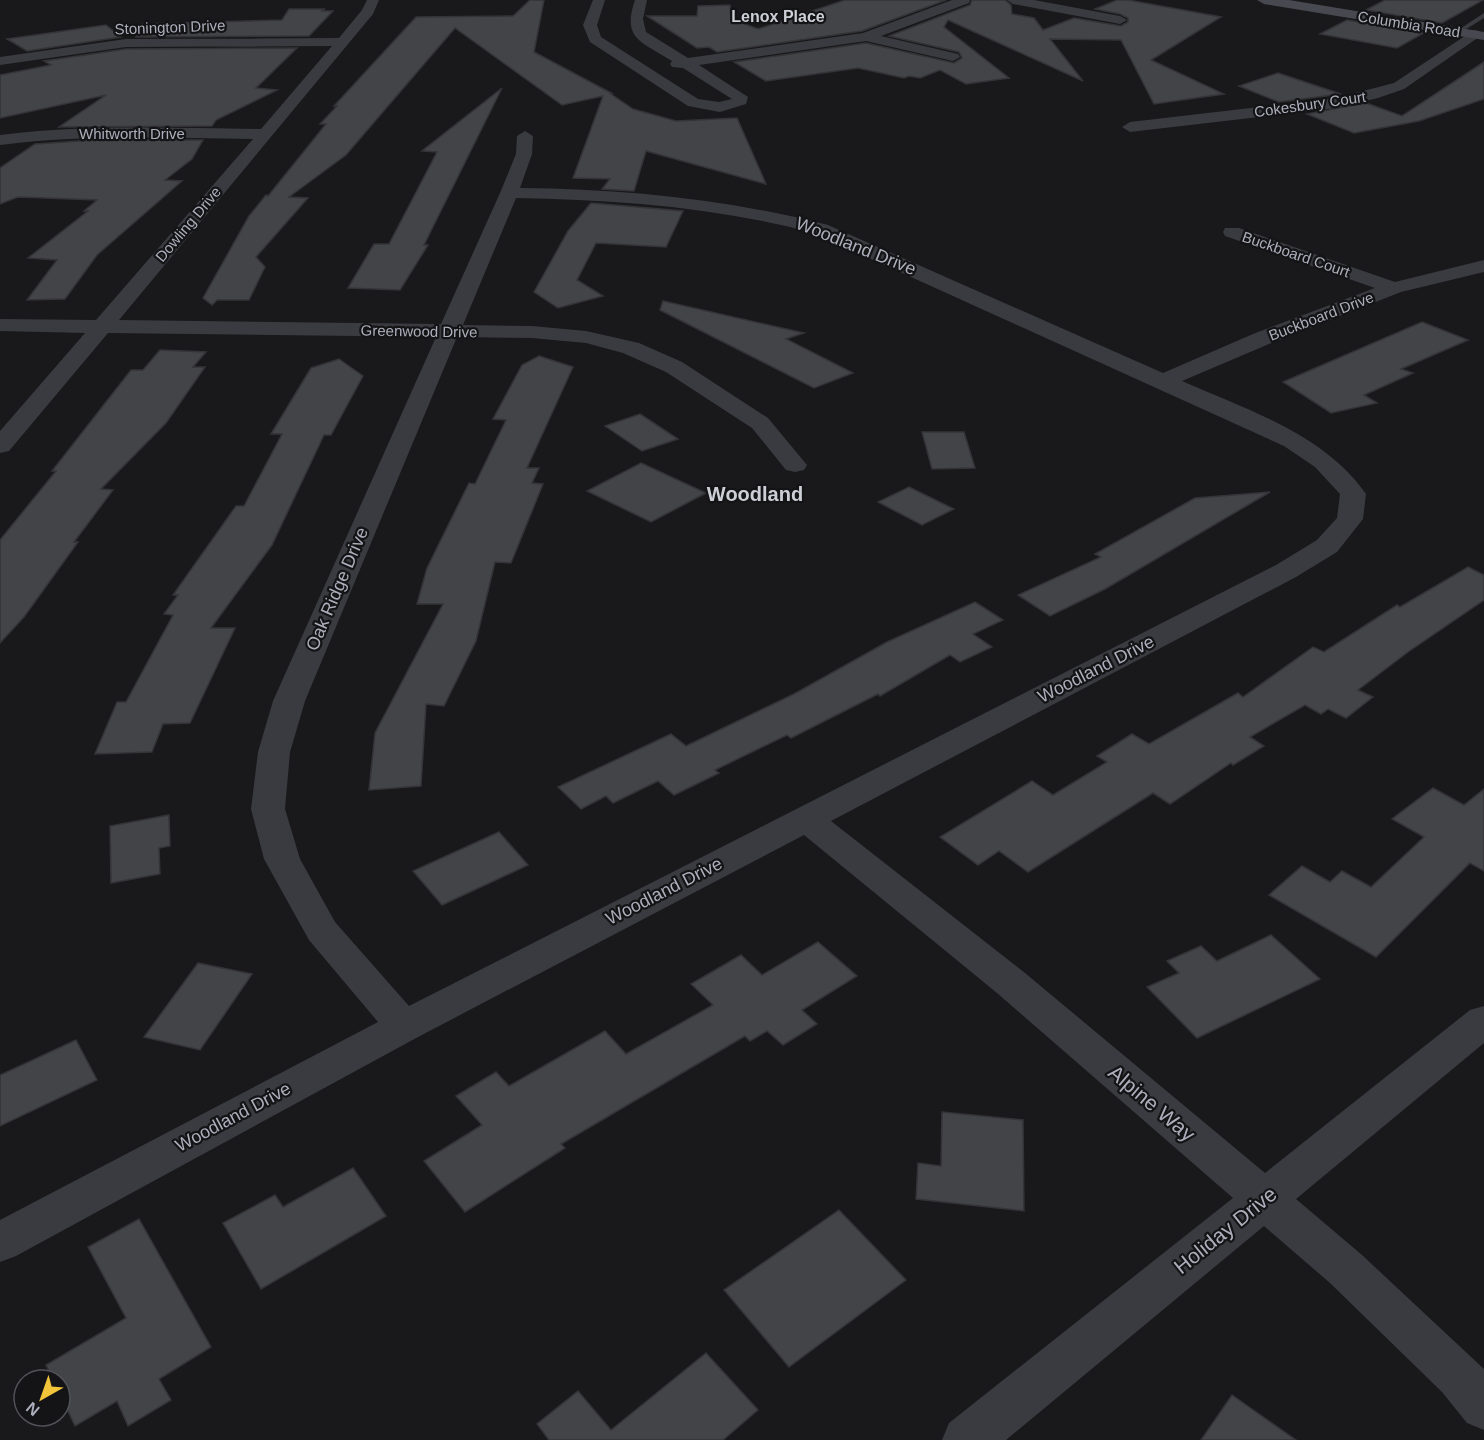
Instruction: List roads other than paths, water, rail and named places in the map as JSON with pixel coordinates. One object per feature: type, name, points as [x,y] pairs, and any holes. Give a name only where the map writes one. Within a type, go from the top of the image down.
[{"type":"main road","name":"Columbia Road","points":[[1264,0],[1479,35]]},
{"type":"street","name":"Dowling Drive","points":[[0,446],[343,42],[373,0]]},
{"type":"street","points":[[644,69],[866,37],[964,0]]},
{"type":"street","points":[[1013,0],[1120,20]]},
{"type":"street","points":[[600,6],[590,25],[596,39],[694,103],[720,107],[740,101],[740,97],[641,35],[636,29],[635,6]]},
{"type":"street","name":"Cokesbury Court","points":[[1130,127],[1336,103],[1373,95],[1407,81],[1479,35]]},
{"type":"street","points":[[866,37],[953,57]]},
{"type":"street","name":"Stonington Drive","points":[[0,61],[126,43],[343,42]]},
{"type":"street","name":"Whitworth Drive","points":[[0,140],[73,132],[264,134]]},
{"type":"street","name":"Oak Ridge Drive","points":[[404,1026],[322,931],[282,858],[268,809],[274,752],[288,701],[509,193],[524,154],[525,136]]},
{"type":"street","name":"Woodland Drive","points":[[0,1242],[404,1026],[1286,571],[1327,546],[1350,519],[1353,494],[1335,469],[1308,448],[862,245],[809,225],[730,207],[620,195],[509,193]]},
{"type":"street","name":"Buckboard Court","points":[[1232,232],[1394,288]]},
{"type":"street","name":"Buckboard Drive","points":[[1163,381],[1262,339],[1394,288],[1484,266]]},
{"type":"street","name":"Greenwood Drive","points":[[0,325],[532,332],[586,336],[632,348],[674,367],[760,423],[795,465]]},
{"type":"street","name":"Alpine Way","points":[[805,818],[1011,983],[1346,1269],[1459,1376],[1484,1406]]},
{"type":"street","name":"Holiday Drive","points":[[967,1440],[1484,1021]]},
{"type":"lane","points":[[1458,32],[1484,15]]},
{"type":"district","name":"Lenox Place","points":[[778,16]]},
{"type":"district","name":"Woodland","points":[[755,494]]}]
